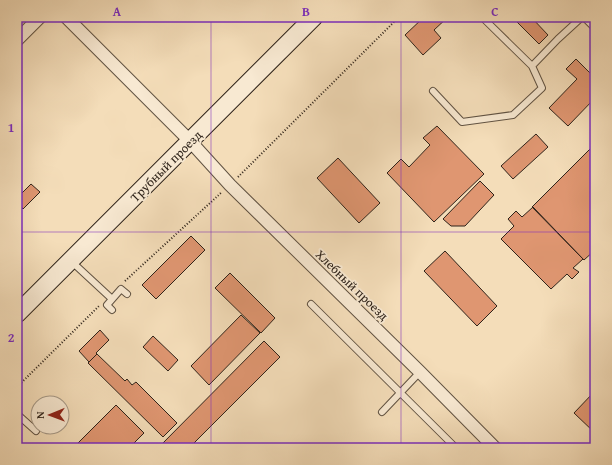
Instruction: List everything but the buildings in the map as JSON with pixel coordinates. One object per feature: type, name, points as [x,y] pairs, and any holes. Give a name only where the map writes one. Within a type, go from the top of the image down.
[{"type":"street","points":[[17,40],[40,17]]},
{"type":"street","name":"Хлебный проезд","points":[[66,17],[190,141],[230,185],[495,448]]},
{"type":"street","name":"Трубный проезд","points":[[17,314],[314,17]]},
{"type":"street","points":[[588,17],[595,24]]},
{"type":"lane","points":[[433,91],[462,122],[513,115],[542,88],[532,66],[482,17]]},
{"type":"lane","points":[[532,66],[582,17]]},
{"type":"lane","points":[[71,261],[110,298]]},
{"type":"lane","points":[[112,310],[107,305],[110,298],[121,289],[127,294]]},
{"type":"lane","points":[[311,304],[456,448]]},
{"type":"lane","points":[[382,412],[420,372]]},
{"type":"lane","points":[[17,414],[30,426]]},
{"type":"path","points":[[17,387],[230,185],[400,17]]}]
